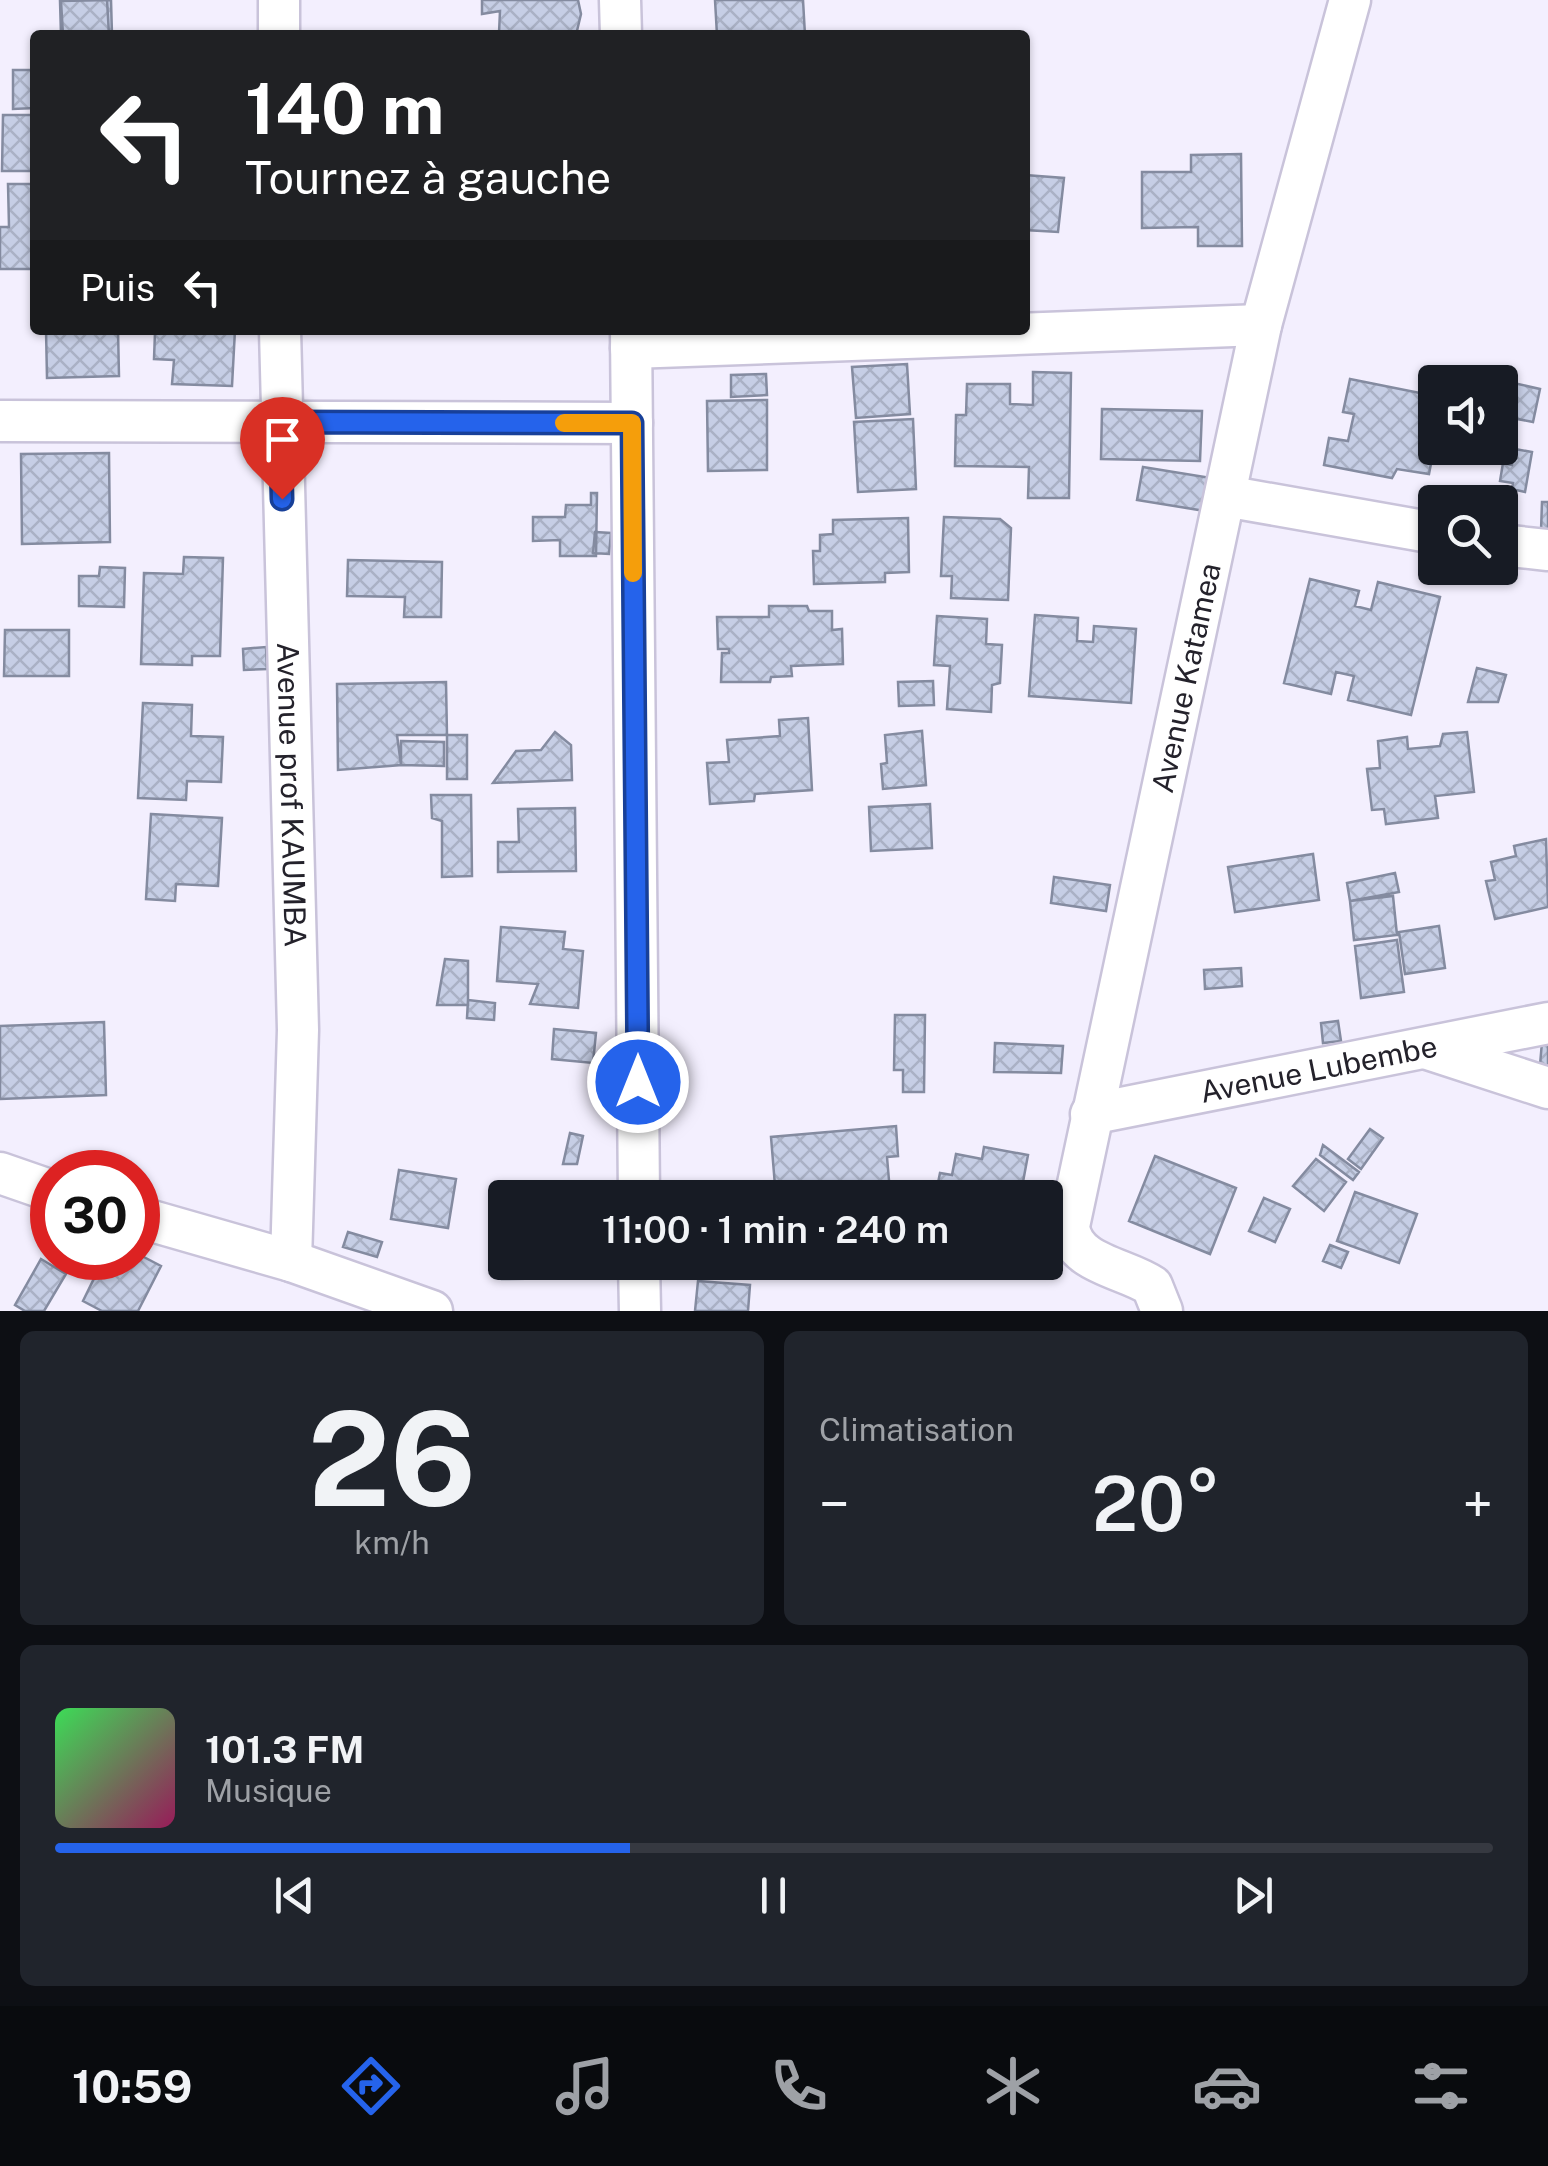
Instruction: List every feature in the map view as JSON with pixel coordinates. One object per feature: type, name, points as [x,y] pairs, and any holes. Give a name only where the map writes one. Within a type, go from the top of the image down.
[{"type":"street","points":[[278,0],[279,30]]},
{"type":"street","points":[[620,0],[621,30]]},
{"type":"street","name":"Avenue Katamea","points":[[1162,1311],[1152,1286],[1085,1254],[1071,1238],[1069,1226],[1261,325],[1350,0]]},
{"type":"street","points":[[1030,330],[1261,325]]},
{"type":"street","name":"Avenue prof KAUMBA","points":[[280,335],[298,1030],[291,1261]]},
{"type":"street","points":[[639,1180],[631,339],[811,335]]},
{"type":"street","points":[[0,421],[632,423]]},
{"type":"street","points":[[1225,496],[1418,530]]},
{"type":"street","points":[[1518,546],[1548,550]]},
{"type":"street","name":"Avenue Lubembe","points":[[1091,1114],[1548,1023]]},
{"type":"street","points":[[1428,1048],[1548,1088]]},
{"type":"street","points":[[0,1173],[30,1183]]},
{"type":"street","points":[[160,1222],[291,1261],[432,1311]]},
{"type":"street","points":[[640,1280],[640,1311]]},
{"type":"building","points":[[107,0],[109,30],[63,30],[61,1]]},
{"type":"building","points":[[111,0],[112,30],[61,30],[60,1]]},
{"type":"building","points":[[482,0],[578,0],[581,14],[577,30],[499,30],[500,11],[482,14]]},
{"type":"building","points":[[715,0],[803,0],[805,30],[717,30]]},
{"type":"building","points":[[13,70],[30,70],[30,108],[13,109]]},
{"type":"building","points":[[3,115],[30,115],[30,171],[2,171]]},
{"type":"building","points":[[1241,154],[1242,246],[1198,246],[1198,227],[1142,228],[1142,172],[1191,172],[1191,155]]},
{"type":"building","points":[[1030,175],[1064,178],[1058,232],[1030,230]]},
{"type":"building","points":[[8,184],[30,184],[30,269],[0,269],[0,227],[9,227]]},
{"type":"building","points":[[46,335],[118,335],[119,376],[47,378]]},
{"type":"building","points":[[155,335],[235,335],[232,386],[172,384],[174,360],[154,359]]},
{"type":"building","points":[[907,364],[910,414],[856,418],[852,367]]},
{"type":"building","points":[[1033,372],[1071,373],[1069,498],[1028,498],[1029,467],[955,466],[956,415],[966,415],[967,384],[1010,384],[1010,404],[1033,405]]},
{"type":"building","points":[[766,374],[767,395],[731,397],[731,375]]},
{"type":"building","points":[[1350,379],[1418,393],[1418,465],[1431,465],[1429,474],[1397,469],[1392,478],[1324,465],[1329,438],[1348,441],[1354,414],[1343,412]]},
{"type":"building","points":[[1518,384],[1540,389],[1533,422],[1518,419]]},
{"type":"building","points":[[767,400],[767,470],[708,471],[707,401]]},
{"type":"building","points":[[1102,409],[1202,411],[1200,461],[1101,459]]},
{"type":"building","points":[[913,419],[916,489],[858,492],[854,422]]},
{"type":"building","points":[[1518,450],[1532,452],[1525,492],[1518,490],[1518,485],[1500,481],[1503,465],[1518,465]]},
{"type":"building","points":[[109,453],[110,542],[22,544],[21,454]]},
{"type":"building","points":[[1143,467],[1211,478],[1205,511],[1137,500]]},
{"type":"building","points":[[591,493],[597,493],[596,556],[560,556],[560,540],[533,541],[533,517],[565,517],[566,505],[591,505]]},
{"type":"building","points":[[1542,502],[1548,502],[1548,531],[1541,531]]},
{"type":"building","points":[[944,517],[1000,519],[1011,528],[1008,600],[951,598],[952,576],[941,576]]},
{"type":"building","points":[[908,518],[909,572],[885,573],[885,582],[814,584],[813,551],[820,551],[820,535],[833,534],[833,520]]},
{"type":"building","points":[[595,532],[611,533],[609,554],[593,553]]},
{"type":"building","points":[[184,557],[223,558],[220,656],[192,656],[192,665],[141,664],[144,573],[183,574]]},
{"type":"building","points":[[348,560],[442,562],[441,617],[404,617],[405,597],[347,596]]},
{"type":"building","points":[[100,567],[125,568],[124,607],[79,606],[79,576],[99,576]]},
{"type":"building","points":[[1310,579],[1359,591],[1355,606],[1371,610],[1378,582],[1440,597],[1411,715],[1348,700],[1354,676],[1336,672],[1331,694],[1284,683]]},
{"type":"building","points":[[769,606],[807,606],[809,611],[832,611],[832,630],[842,629],[843,664],[791,666],[792,676],[771,677],[770,682],[721,682],[722,653],[729,653],[729,649],[718,649],[717,617],[769,617]]},
{"type":"building","points":[[1035,615],[1078,618],[1077,641],[1093,642],[1094,626],[1136,629],[1131,703],[1029,696]]},
{"type":"building","points":[[937,616],[987,619],[986,644],[1002,645],[1000,683],[992,685],[991,712],[947,709],[950,666],[934,665]]},
{"type":"building","points":[[5,630],[69,630],[69,676],[4,676]]},
{"type":"building","points":[[266,647],[267,669],[244,670],[243,649]]},
{"type":"building","points":[[1477,668],[1506,675],[1498,702],[1468,702]]},
{"type":"building","points":[[933,681],[934,705],[899,706],[898,682]]},
{"type":"building","points":[[446,682],[447,735],[397,735],[401,765],[338,770],[337,684]]},
{"type":"building","points":[[143,703],[192,705],[191,736],[223,737],[221,782],[187,781],[186,800],[138,798]]},
{"type":"building","points":[[808,718],[812,790],[755,794],[754,801],[710,804],[707,763],[729,762],[727,740],[780,736],[779,720]]},
{"type":"building","points":[[922,731],[926,785],[883,789],[881,764],[887,763],[885,735]]},
{"type":"building","points":[[555,732],[571,745],[572,780],[493,783],[516,751],[541,750]]},
{"type":"building","points":[[1467,732],[1474,792],[1435,796],[1438,818],[1386,824],[1384,809],[1372,810],[1367,769],[1380,768],[1378,741],[1407,737],[1408,749],[1440,746],[1443,734]]},
{"type":"building","points":[[447,735],[467,735],[467,779],[447,779]]},
{"type":"building","points":[[401,741],[444,742],[444,766],[401,765]]},
{"type":"building","points":[[431,795],[471,795],[472,876],[442,877],[442,821],[432,818]]},
{"type":"building","points":[[930,804],[932,848],[871,851],[869,807]]},
{"type":"building","points":[[575,808],[576,871],[498,872],[498,842],[519,842],[518,809]]},
{"type":"building","points":[[151,814],[222,818],[218,886],[176,884],[175,901],[146,899]]},
{"type":"building","points":[[1546,839],[1548,907],[1495,919],[1486,881],[1495,880],[1491,862],[1516,856],[1514,846]]},
{"type":"building","points":[[1313,854],[1319,900],[1235,912],[1228,867]]},
{"type":"building","points":[[1395,873],[1399,892],[1350,901],[1347,883]]},
{"type":"building","points":[[1054,877],[1110,885],[1106,911],[1051,903]]},
{"type":"building","points":[[1393,896],[1397,935],[1354,940],[1350,901]]},
{"type":"building","points":[[1439,926],[1445,968],[1405,974],[1399,932]]},
{"type":"building","points":[[501,927],[565,932],[563,949],[583,951],[578,1008],[530,1004],[538,984],[497,981]]},
{"type":"building","points":[[1397,940],[1404,992],[1361,998],[1355,946]]},
{"type":"building","points":[[445,959],[468,961],[468,1005],[437,1005]]},
{"type":"building","points":[[1241,968],[1242,986],[1205,989],[1204,970]]},
{"type":"building","points":[[468,1000],[495,1003],[494,1020],[467,1018]]},
{"type":"building","points":[[895,1015],[925,1015],[924,1092],[903,1092],[903,1070],[894,1070]]},
{"type":"building","points":[[1338,1021],[1341,1041],[1323,1043],[1321,1023]]},
{"type":"building","points":[[104,1022],[106,1095],[0,1099],[0,1026]]},
{"type":"building","points":[[554,1029],[596,1033],[593,1063],[552,1059]]},
{"type":"building","points":[[1542,1042],[1548,1042],[1548,1066],[1540,1065]]},
{"type":"building","points":[[995,1043],[1063,1046],[1061,1073],[994,1072]]},
{"type":"building","points":[[896,1126],[898,1156],[887,1157],[889,1180],[775,1180],[771,1137]]},
{"type":"building","points":[[1370,1129],[1383,1138],[1361,1169],[1348,1159]]},
{"type":"building","points":[[570,1133],[583,1136],[577,1164],[563,1164]]},
{"type":"building","points":[[1323,1145],[1359,1172],[1353,1180],[1320,1155]]},
{"type":"building","points":[[984,1147],[1028,1155],[1023,1180],[939,1180],[940,1173],[952,1175],[956,1154],[982,1159]]},
{"type":"building","points":[[1155,1156],[1236,1188],[1210,1254],[1129,1221]]},
{"type":"building","points":[[1316,1159],[1346,1182],[1324,1211],[1293,1186]]},
{"type":"building","points":[[399,1170],[456,1179],[448,1228],[391,1219]]},
{"type":"building","points":[[1355,1192],[1417,1214],[1399,1263],[1337,1241]]},
{"type":"building","points":[[1264,1198],[1290,1209],[1275,1242],[1249,1231]]},
{"type":"building","points":[[348,1232],[382,1242],[377,1257],[343,1247]]},
{"type":"building","points":[[1330,1245],[1348,1252],[1341,1268],[1323,1261]]},
{"type":"building","points":[[30,1278],[62,1280],[44,1311],[25,1311],[15,1305]]},
{"type":"building","points":[[93,1280],[154,1280],[138,1311],[102,1311],[83,1301]]},
{"type":"building","points":[[698,1281],[750,1285],[748,1311],[695,1311]]},
{"type":"slow traffic","points":[[564,423],[632,423],[633,573]]},
{"type":"route","points":[[282,499],[280,422],[632,423],[638,1082]]}]
